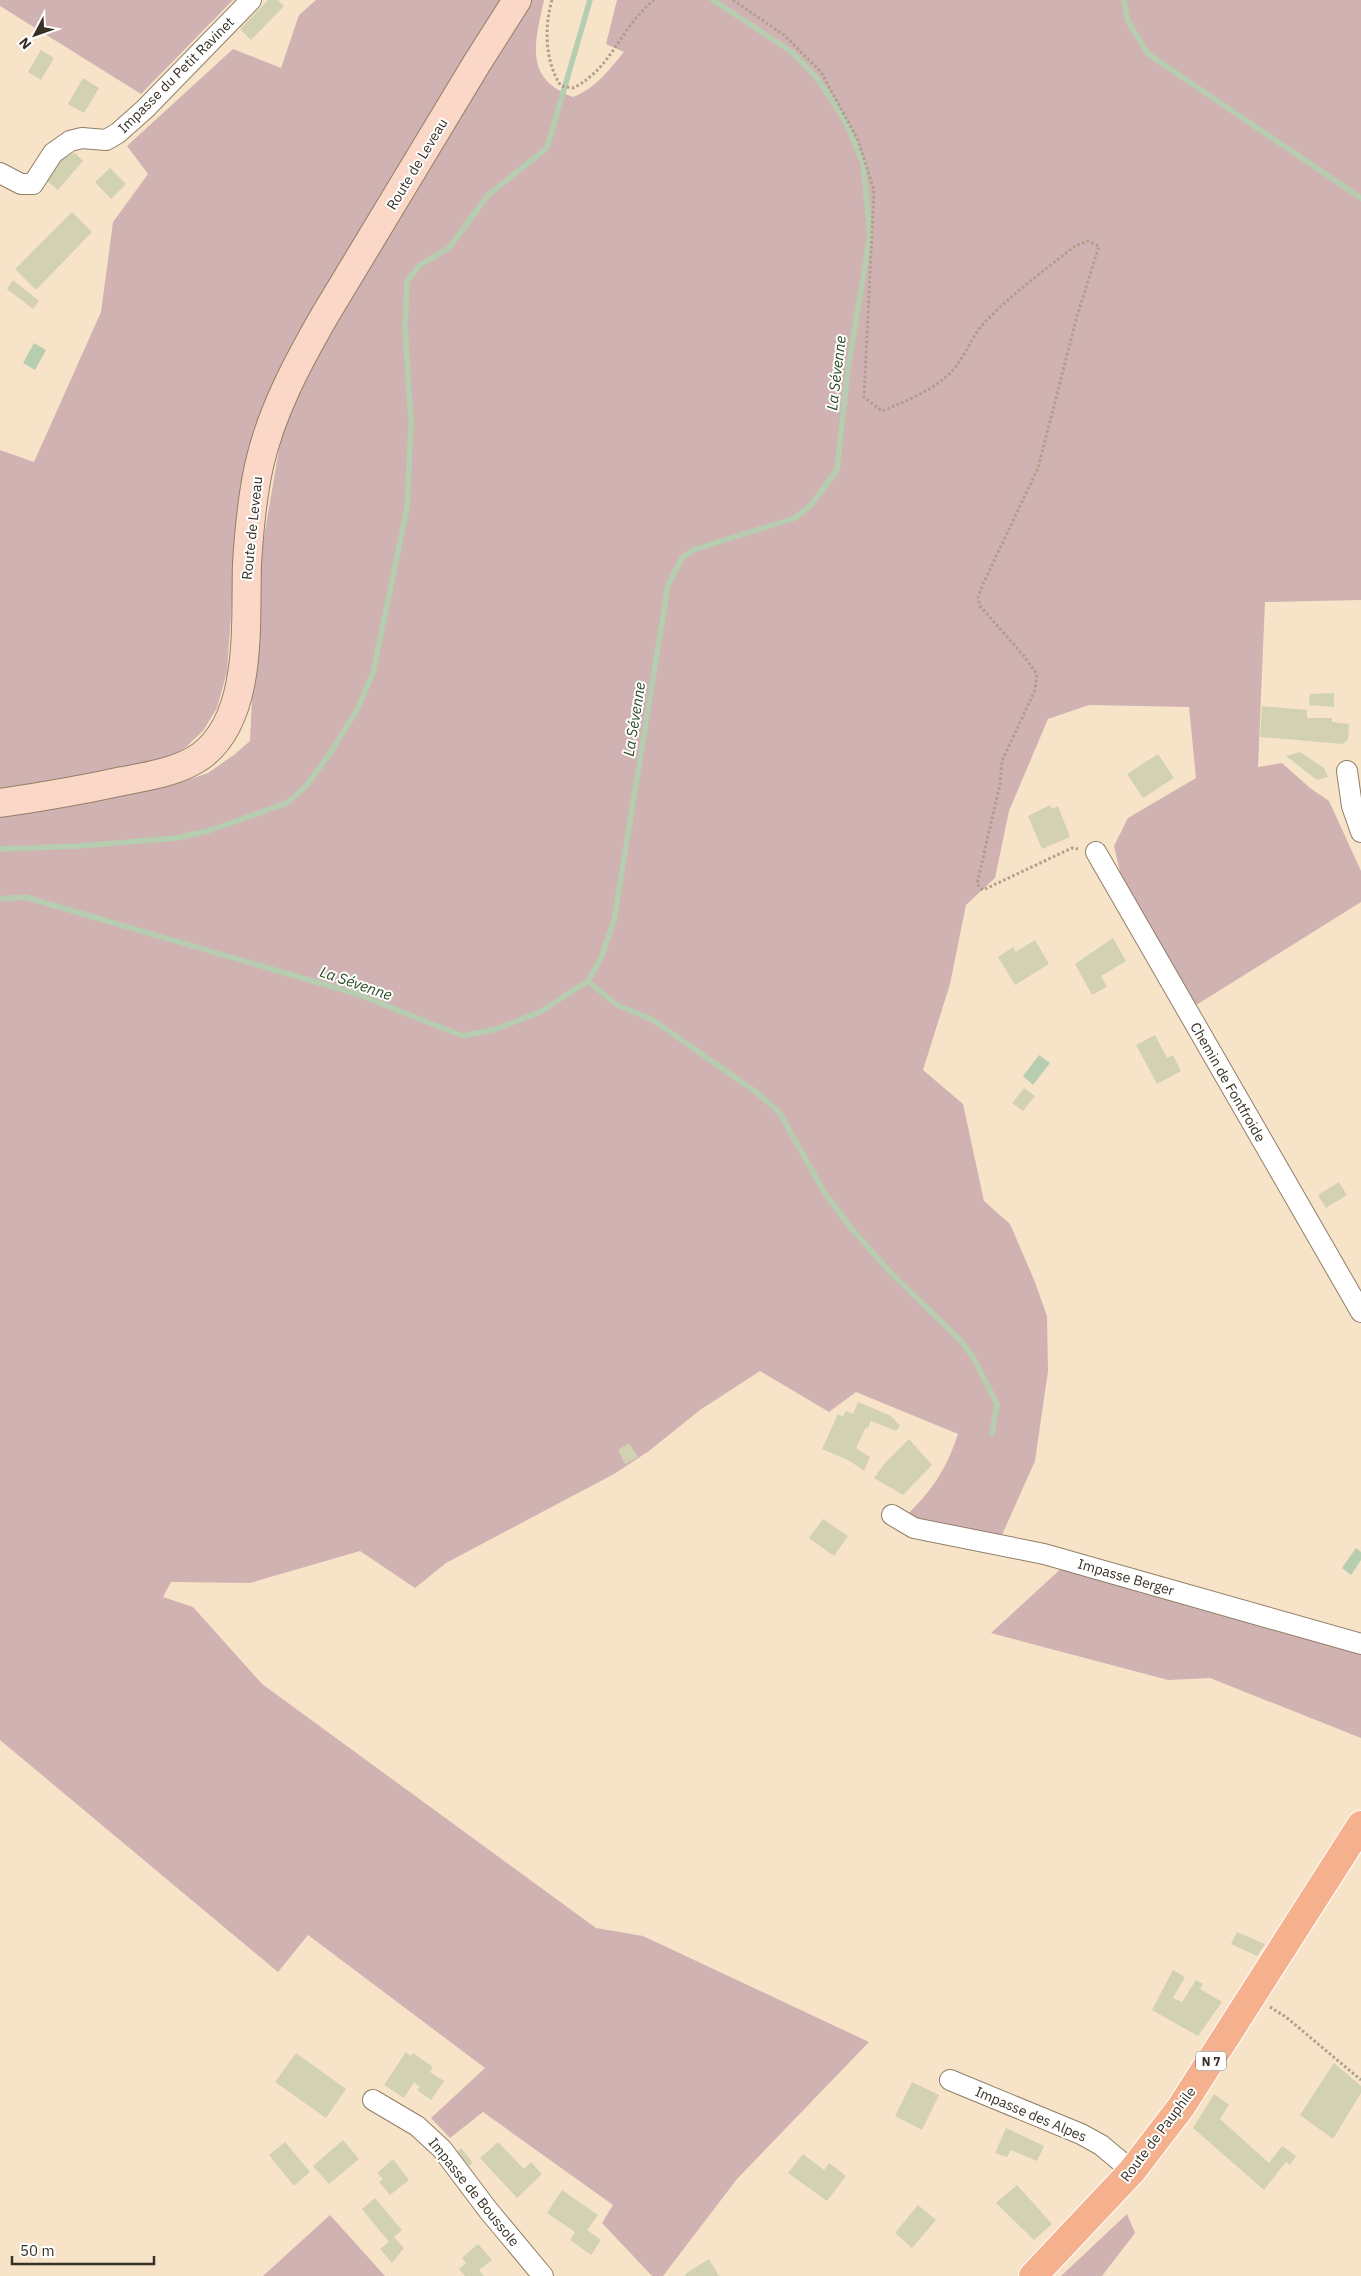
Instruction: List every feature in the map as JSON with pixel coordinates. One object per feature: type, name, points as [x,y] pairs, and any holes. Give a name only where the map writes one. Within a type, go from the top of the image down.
[{"type":"main road","name":"Route de Pauphile","points":[[1033,2276],[1132,2171],[1181,2107],[1361,1825]]},
{"type":"street","name":"Impasse du Petit Ravinet","points":[[0,173],[21,184],[33,184],[53,153],[70,141],[82,138],[106,140],[118,132],[145,109],[251,0]]},
{"type":"street","name":"Route de Leveau","points":[[0,803],[68,792],[184,766],[202,755],[216,740],[230,719],[237,699],[244,636],[251,517],[259,466],[269,430],[304,351],[477,63],[517,0]]},
{"type":"street","points":[[1347,771],[1352,806],[1361,832]]},
{"type":"street","name":"Chemin de Fontfroide","points":[[1096,852],[1361,1312]]},
{"type":"street","name":"Impasse Berger","points":[[892,1515],[914,1528],[1044,1554],[1361,1644]]},
{"type":"street","name":"Impasse des Alpes","points":[[950,2080],[1081,2134],[1101,2145],[1132,2171]]},
{"type":"street","name":"Impasse de Boussole","points":[[373,2100],[417,2126],[442,2149],[488,2210],[543,2276]]},
{"type":"path","points":[[552,0],[546,35],[552,73],[561,86],[574,88],[596,73],[611,56],[636,16],[654,0]]},
{"type":"path","points":[[733,0],[784,35],[822,72],[858,140],[874,190],[864,397],[882,411],[909,401],[951,373],[964,355],[972,336],[986,320],[1075,246],[1088,241],[1099,246],[1077,316],[1038,468],[982,584],[978,598],[980,606],[1024,656],[1037,674],[1035,690],[1002,760],[1000,784],[978,884],[983,890],[1072,848],[1096,852]]},
{"type":"path","points":[[1253,1996],[1286,2017],[1361,2080]]},
{"type":"shaded area","points":[[0,0],[233,0],[141,94],[0,6]]},
{"type":"shaded area","points":[[316,0],[502,0],[239,500],[227,672],[217,708],[203,731],[186,747],[166,759],[141,768],[0,791],[0,450],[34,462],[101,312],[113,222],[148,174],[127,146],[233,49],[281,68],[299,15]]},
{"type":"shaded area","points":[[531,0],[544,0],[536,45],[536,58],[539,69],[546,80],[557,89],[573,97],[595,84],[624,52],[606,44],[617,0],[1361,0],[1361,600],[1265,602],[1258,767],[1282,763],[1310,788],[1329,801],[1361,871],[1361,902],[1193,1007],[1121,876],[1114,846],[1128,818],[1196,778],[1189,707],[1089,705],[1048,719],[1009,811],[995,878],[966,905],[950,984],[923,1070],[963,1104],[984,1201],[1010,1224],[1035,1282],[1047,1316],[1048,1371],[1035,1461],[1002,1535],[929,1524],[907,1515],[938,1478],[949,1458],[958,1434],[856,1392],[829,1412],[760,1371],[700,1410],[649,1451],[614,1474],[446,1563],[415,1588],[360,1551],[250,1583],[171,1582],[163,1597],[193,1607],[262,1684],[596,1928],[643,1936],[869,2042],[737,2179],[663,2276],[652,2276],[602,2223],[613,2205],[483,2112],[450,2138],[431,2118],[485,2068],[308,1935],[278,1972],[0,1740],[0,817],[167,787],[208,773],[250,741],[257,591],[263,543],[281,437],[301,380]]},
{"type":"shaded area","points":[[34,343],[46,350],[35,370],[23,363]]},
{"type":"shaded area","points":[[1039,1055],[1050,1063],[1033,1085],[1023,1076]]},
{"type":"shaded area","points":[[1356,1548],[1361,1552],[1361,1560],[1351,1575],[1342,1568]]},
{"type":"shaded area","points":[[1064,1566],[1361,1652],[1361,1738],[1210,1678],[1168,1680],[991,1633]]},
{"type":"shaded area","points":[[1127,2214],[1135,2233],[1102,2276],[1061,2276]]},
{"type":"shaded area","points":[[330,2215],[385,2276],[263,2276]]},
{"type":"building","points":[[268,0],[278,0],[284,6],[251,40],[240,29]]},
{"type":"building","points":[[41,50],[54,58],[41,80],[28,72]]},
{"type":"building","points":[[83,78],[99,88],[84,113],[68,104]]},
{"type":"building","points":[[75,153],[83,161],[58,190],[46,180],[60,160]]},
{"type":"building","points":[[110,168],[126,184],[111,199],[95,182]]},
{"type":"building","points":[[72,212],[92,232],[36,290],[15,269]]},
{"type":"building","points":[[13,280],[39,301],[33,309],[7,289]]},
{"type":"building","points":[[1334,693],[1334,707],[1309,705],[1310,694]]},
{"type":"building","points":[[1262,706],[1307,710],[1307,718],[1332,718],[1332,722],[1349,724],[1348,739],[1343,744],[1260,737]]},
{"type":"building","points":[[1300,752],[1324,768],[1328,777],[1317,780],[1286,756]]},
{"type":"building","points":[[1158,754],[1174,778],[1143,798],[1127,774]]},
{"type":"building","points":[[1050,805],[1052,809],[1058,806],[1070,837],[1042,849],[1028,816]]},
{"type":"building","points":[[1113,938],[1126,961],[1101,976],[1107,987],[1092,995],[1075,964]]},
{"type":"building","points":[[1035,940],[1049,964],[1015,985],[998,957],[1013,947],[1016,952]]},
{"type":"building","points":[[1155,1035],[1167,1058],[1173,1055],[1181,1071],[1157,1084],[1136,1045]]},
{"type":"building","points":[[1024,1088],[1035,1096],[1023,1111],[1012,1103]]},
{"type":"building","points":[[1339,1182],[1347,1195],[1326,1208],[1318,1195]]},
{"type":"building","points":[[858,1402],[891,1416],[900,1426],[896,1431],[871,1421],[868,1428],[866,1427],[856,1448],[870,1457],[864,1471],[850,1461],[822,1449],[838,1414],[843,1417],[846,1411],[853,1414]]},
{"type":"building","points":[[909,1439],[932,1465],[903,1495],[874,1478],[885,1463]]},
{"type":"building","points":[[629,1443],[638,1457],[625,1464],[618,1450]]},
{"type":"building","points":[[823,1519],[848,1536],[834,1556],[809,1538]]},
{"type":"building","points":[[1237,1932],[1265,1944],[1257,1956],[1231,1944]]},
{"type":"building","points":[[1173,1970],[1185,1977],[1173,1998],[1182,2002],[1196,1980],[1203,1984],[1200,1989],[1222,2002],[1198,2036],[1152,2010]]},
{"type":"building","points":[[406,2052],[411,2056],[413,2053],[433,2067],[430,2072],[444,2081],[431,2100],[417,2090],[420,2087],[414,2082],[404,2098],[384,2085]]},
{"type":"building","points":[[296,2053],[346,2089],[326,2118],[275,2082]]},
{"type":"building","points":[[1334,2063],[1361,2086],[1361,2093],[1333,2139],[1300,2115]]},
{"type":"building","points":[[912,2082],[939,2095],[922,2130],[895,2116]]},
{"type":"building","points":[[1214,2094],[1229,2105],[1220,2119],[1269,2163],[1282,2146],[1296,2156],[1290,2165],[1286,2162],[1264,2190],[1193,2128]]},
{"type":"building","points":[[1006,2128],[1044,2146],[1037,2161],[1011,2150],[1007,2157],[995,2153]]},
{"type":"building","points":[[343,2140],[359,2159],[329,2184],[313,2166]]},
{"type":"building","points":[[285,2142],[310,2172],[294,2186],[269,2155]]},
{"type":"building","points":[[498,2142],[524,2169],[531,2162],[542,2174],[517,2198],[480,2158]]},
{"type":"building","points":[[461,2148],[473,2163],[467,2167],[456,2153]]},
{"type":"building","points":[[803,2154],[824,2170],[829,2163],[846,2176],[827,2201],[788,2173]]},
{"type":"building","points":[[393,2159],[409,2180],[390,2195],[379,2182],[383,2179],[377,2173]]},
{"type":"building","points":[[1017,2185],[1052,2224],[1034,2240],[996,2203]]},
{"type":"building","points":[[562,2190],[598,2215],[587,2230],[601,2240],[591,2255],[570,2240],[575,2232],[547,2213]]},
{"type":"building","points":[[375,2198],[402,2230],[394,2237],[404,2248],[392,2263],[380,2249],[389,2242],[362,2209]]},
{"type":"building","points":[[918,2205],[936,2220],[912,2248],[895,2233]]},
{"type":"building","points":[[478,2244],[492,2260],[479,2270],[484,2276],[465,2276],[459,2269],[466,2263],[462,2258]]},
{"type":"building","points":[[709,2259],[719,2276],[686,2276],[685,2274]]},
{"type":"waterway","points":[[0,849],[79,846],[177,838],[211,830],[287,803],[306,786],[328,756],[356,712],[373,673],[407,508],[411,423],[405,328],[407,281],[420,265],[449,248],[488,195],[547,148],[590,0]]},
{"type":"waterway","name":"La Sévenne","points":[[0,899],[25,897],[357,994],[463,1036],[496,1029],[540,1012],[588,981],[601,958],[614,921],[668,585],[682,558],[693,550],[795,518],[811,505],[837,470],[848,369],[870,235],[863,163],[846,123],[829,96],[816,77],[792,52],[713,0]]},
{"type":"waterway","points":[[1124,0],[1127,19],[1148,54],[1361,198]]},
{"type":"waterway","points":[[588,981],[617,1005],[653,1020],[756,1092],[779,1112],[826,1195],[851,1228],[890,1272],[960,1340],[973,1357],[997,1404],[992,1434]]}]
